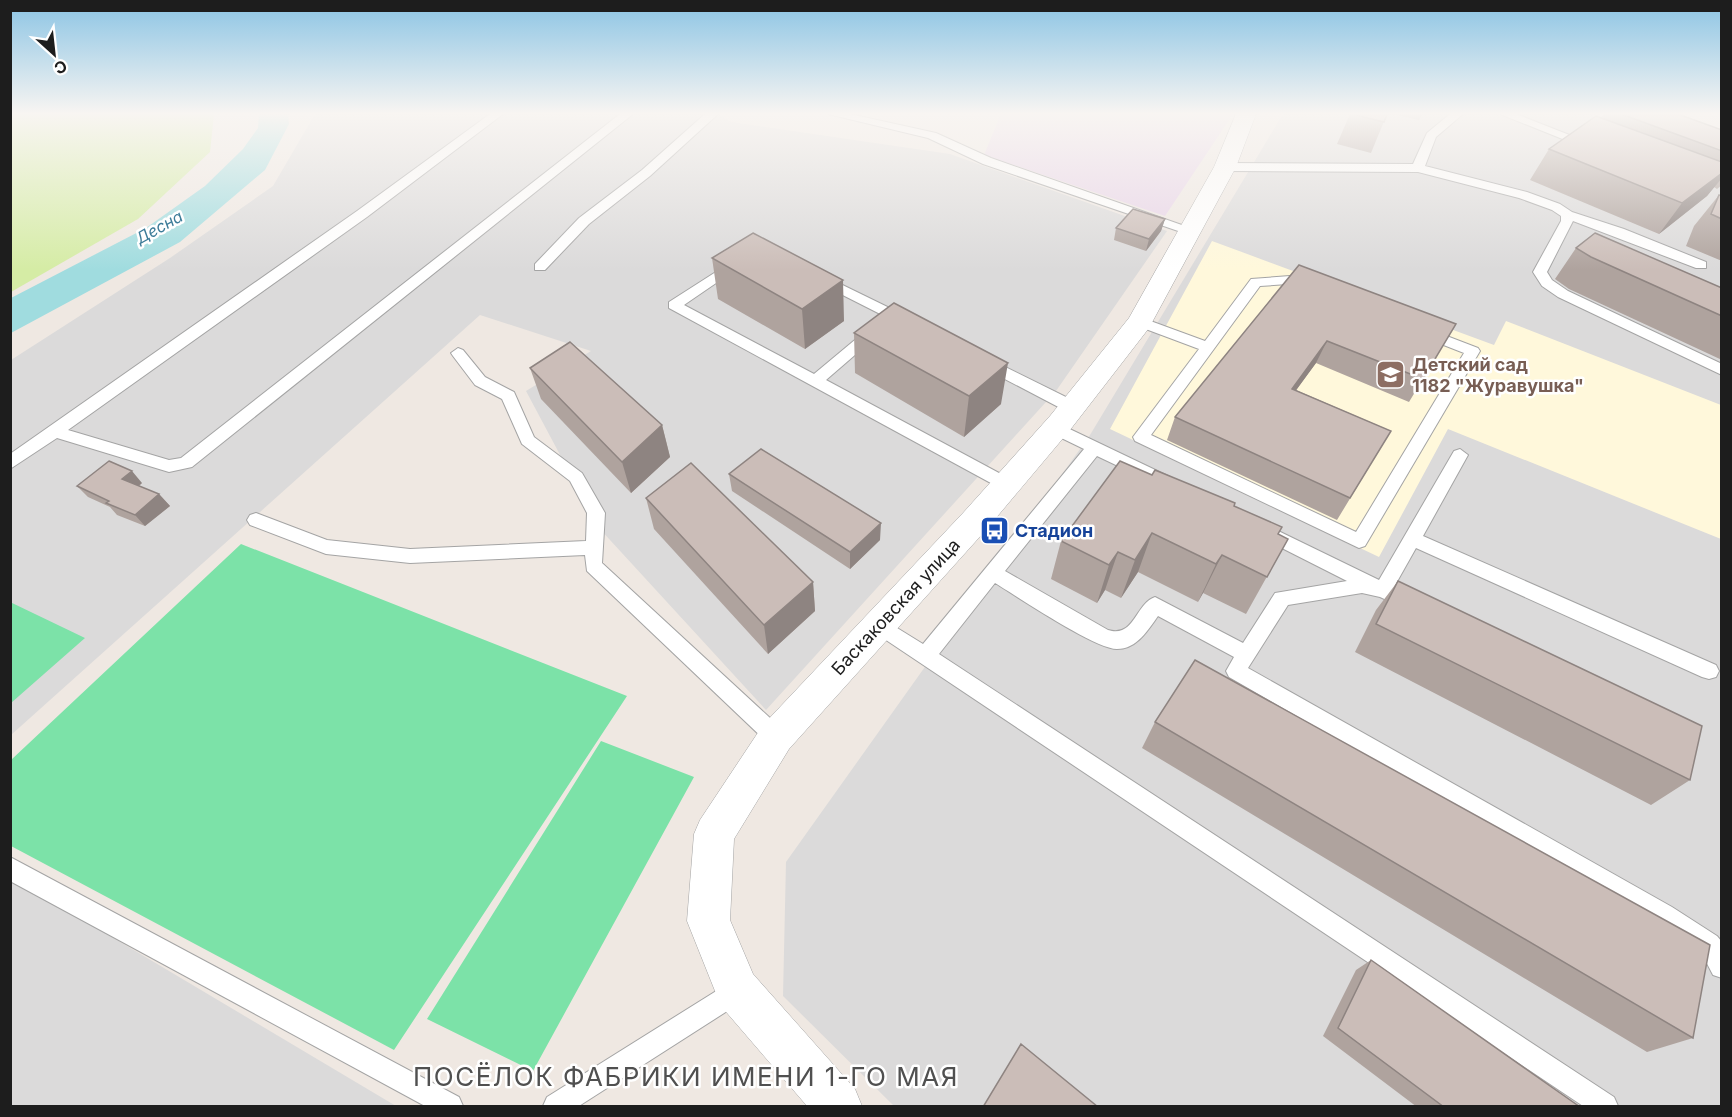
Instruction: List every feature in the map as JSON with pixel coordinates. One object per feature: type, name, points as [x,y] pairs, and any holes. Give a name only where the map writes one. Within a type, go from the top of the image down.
[{"type":"street","name":"Баскаковская улица","points":[[838,1107],[737,990],[708,921],[714,834],[776,737],[881,626],[1006,484],[1064,417],[1140,322],[1226,167]]},
{"type":"lane","points":[[10,463],[427,166]]},
{"type":"lane","points":[[55,432],[169,466],[186,463],[561,166]]},
{"type":"lane","points":[[540,267],[584,221],[654,166]]},
{"type":"lane","points":[[1002,166],[1189,230]]},
{"type":"lane","points":[[1226,167],[1418,168],[1523,195],[1556,207],[1567,215],[1619,231],[1701,265]]},
{"type":"lane","points":[[1567,215],[1567,221],[1540,272],[1546,283],[1563,294],[1722,370]]},
{"type":"lane","points":[[750,254],[674,305],[1006,484]]},
{"type":"lane","points":[[811,273],[914,326]]},
{"type":"lane","points":[[1290,280],[1473,351],[1359,541],[1141,437],[1208,347],[1256,282],[1290,280]]},
{"type":"lane","points":[[815,381],[893,315]]},
{"type":"lane","points":[[1140,322],[1208,347]]},
{"type":"lane","points":[[458,353],[480,381],[508,396],[528,440],[576,477],[596,513],[593,566],[776,737]]},
{"type":"lane","points":[[967,353],[1064,417],[1095,447],[1180,489]]},
{"type":"lane","points":[[926,655],[1095,447]]},
{"type":"lane","points":[[1383,590],[1460,455]]},
{"type":"lane","points":[[256,520],[326,547],[410,556],[594,548]]},
{"type":"lane","points":[[1255,526],[1426,610]]},
{"type":"lane","points":[[1412,539],[1709,671]]},
{"type":"lane","points":[[993,573],[1103,637],[1117,641],[1136,633],[1155,605],[1247,655]]},
{"type":"lane","points":[[1383,590],[1362,586],[1282,598],[1236,671],[1664,915],[1709,944],[1722,966]]},
{"type":"lane","points":[[881,626],[1605,1107]]},
{"type":"lane","points":[[10,868],[450,1107]]},
{"type":"lane","points":[[556,1107],[737,990]]},
{"type":"shaded area","points":[[285,166],[984,166],[1167,231],[1056,391],[766,710],[599,528],[526,391],[591,351],[480,315],[11,735],[11,360],[170,258],[273,186]]},
{"type":"shaded area","points":[[1017,166],[1198,166],[1165,216]]},
{"type":"shaded area","points":[[1252,166],[1721,166],[1721,1106],[894,1106],[783,996],[786,862],[1090,435]]},
{"type":"shaded area","name":"Детский сад 1182 \"Журавушка\"","points":[[1212,241],[1494,345],[1506,321],[1721,405],[1721,539],[1448,429],[1379,557],[1110,429]]},
{"type":"shaded area","points":[[11,877],[396,1106],[11,1106]]},
{"type":"green space","points":[[11,166],[195,166],[138,219],[11,292]]},
{"type":"green space","points":[[241,544],[627,696],[394,1050],[11,846],[11,760]]},
{"type":"green space","points":[[10,602],[85,638],[11,703],[10,703]]},
{"type":"green space","points":[[601,741],[694,777],[533,1071],[427,1019]]},
{"type":"water","name":"Десна","points":[[225,166],[267,166],[180,242],[11,333],[11,298],[146,228],[205,186]]},
{"type":"building","points":[[1591,166],[1722,166],[1722,173],[1682,203]]},
{"type":"building","points":[[1719,195],[1722,196],[1722,219],[1711,214]]},
{"type":"building","points":[[1133,209],[1165,219],[1149,239],[1116,228]]},
{"type":"building","points":[[753,233],[843,280],[802,309],[712,258]]},
{"type":"building","points":[[1595,233],[1722,288],[1722,316],[1591,257],[1576,248]]},
{"type":"building","points":[[1299,265],[1456,324],[1423,379],[1327,341],[1292,389],[1391,431],[1350,498],[1175,417]]},
{"type":"building","points":[[894,303],[1008,363],[969,396],[854,333]]},
{"type":"building","points":[[570,342],[662,425],[622,462],[530,368]]},
{"type":"building","points":[[761,449],[881,523],[850,552],[729,474]]},
{"type":"building","points":[[109,461],[132,471],[122,479],[159,494],[135,515],[106,503],[109,501],[77,486]]},
{"type":"building","points":[[1120,461],[1152,475],[1155,470],[1235,503],[1234,506],[1282,527],[1278,534],[1288,539],[1267,577],[1222,555],[1216,564],[1152,533],[1135,560],[1118,552],[1109,565],[1061,541]]},
{"type":"building","points":[[691,463],[813,582],[764,625],[646,498]]},
{"type":"building","points":[[1398,581],[1702,726],[1690,780],[1376,624]]},
{"type":"building","points":[[1195,660],[1710,945],[1693,1038],[1155,722]]},
{"type":"building","points":[[1371,960],[1580,1107],[1444,1107],[1338,1028]]},
{"type":"building","points":[[1021,1044],[1098,1107],[983,1107]]},
{"type":"place","name":"Детский сад 1182 \"Журавушка\"","points":[[1391,375]]},
{"type":"place","name":"Стадион","points":[[994,531]]},
{"type":"district","name":"ПОСЁЛОК ФАБРИКИ ИМЕНИ 1-ГО МАЯ","points":[[686,1077]]}]
